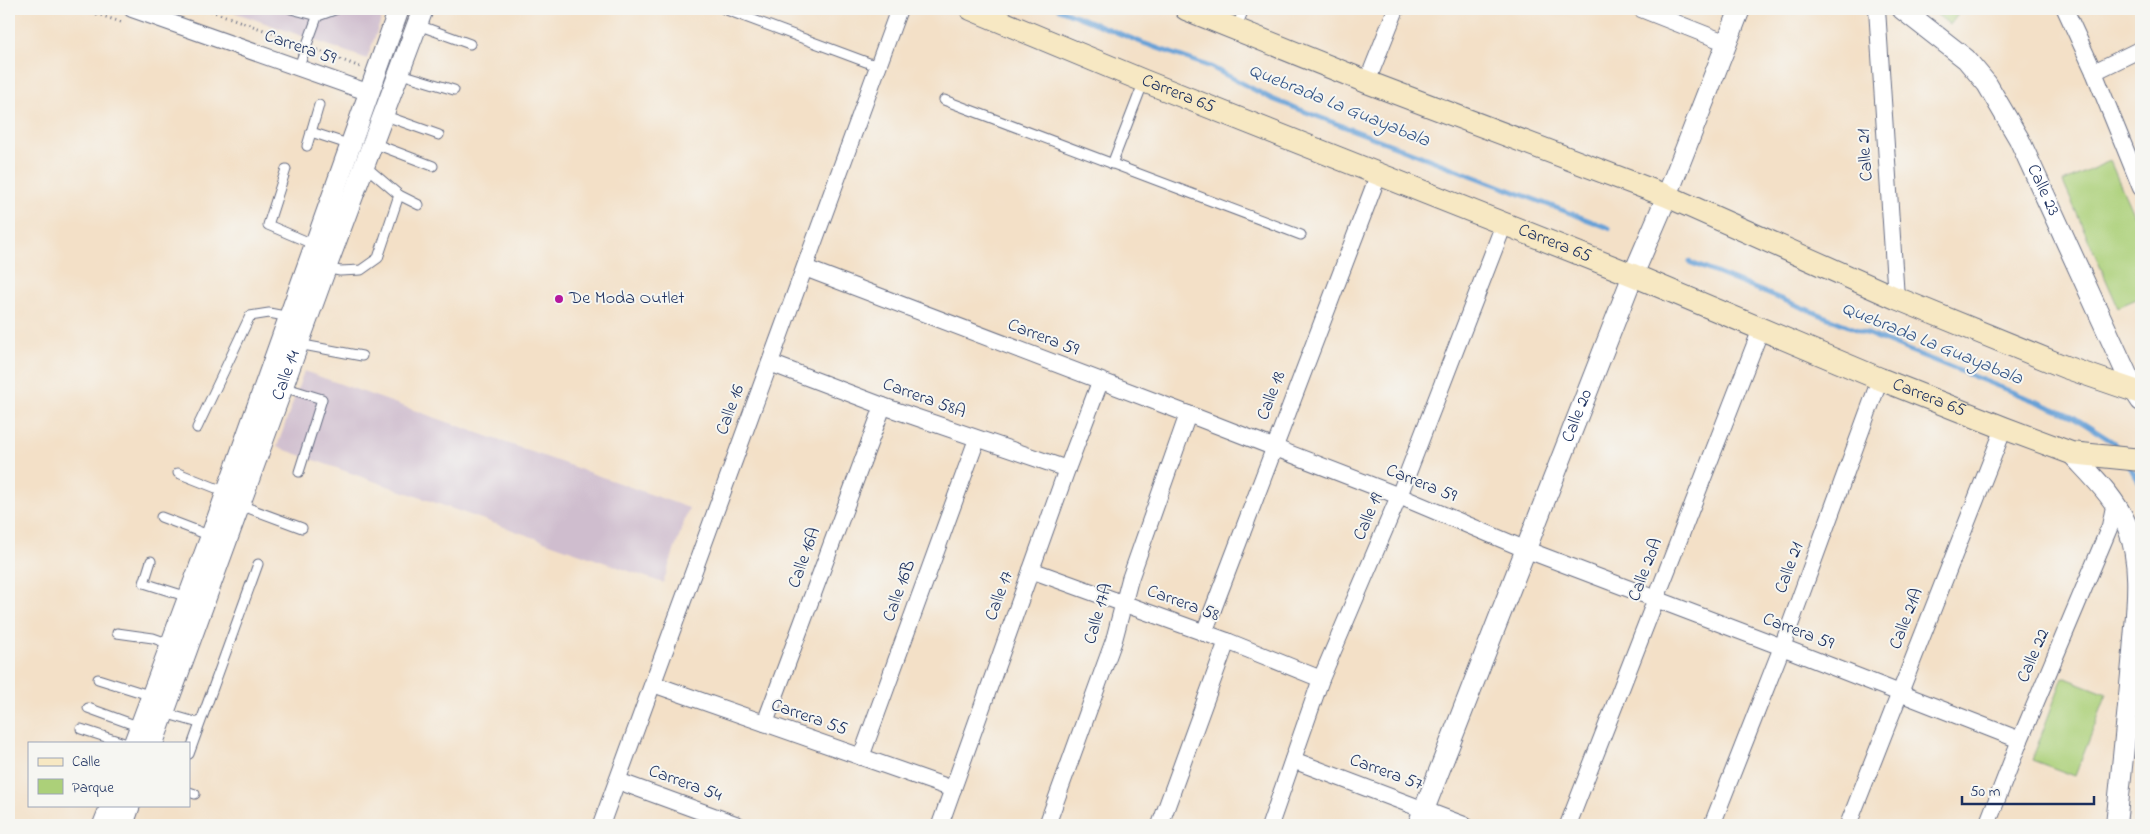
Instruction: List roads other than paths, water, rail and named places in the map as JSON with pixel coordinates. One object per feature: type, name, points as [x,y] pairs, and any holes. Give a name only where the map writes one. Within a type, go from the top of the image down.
[{"type":"main road","name":"Carrera 65","points":[[971,9],[1144,81],[1633,274],[1880,379],[2004,428],[2071,453],[2141,460]]},
{"type":"main road","points":[[1194,10],[1240,19],[1367,82],[1667,196],[1896,298],[2139,396]]},
{"type":"street","name":"Carrera 59","points":[[132,9],[370,93]]},
{"type":"street","name":"Calle 14","points":[[153,742],[290,317],[400,9]]},
{"type":"street","name":"Calle 16","points":[[601,825],[899,9]]},
{"type":"street","points":[[1367,82],[1396,9]]},
{"type":"street","points":[[1641,9],[1727,43]]},
{"type":"street","name":"Calle 20","points":[[1422,817],[1633,274],[1667,196],[1740,9]]},
{"type":"street","name":"Calle 21","points":[[1877,9],[1896,298]]},
{"type":"street","name":"Calle 23","points":[[1902,9],[1966,59],[1987,84],[2018,139],[2139,396]]},
{"type":"street","points":[[2065,9],[2094,72],[2141,188]]},
{"type":"street","name":"Calle 14","points":[[137,735],[211,536],[233,498],[283,387],[398,74],[421,17]]},
{"type":"street","points":[[2094,72],[2141,49]]},
{"type":"street","name":"Calle 18","points":[[1204,633],[1273,447],[1379,173]]},
{"type":"street","name":"Calle 19","points":[[1270,825],[1321,679],[1399,496],[1504,224]]},
{"type":"street","name":"Carrera 59","points":[[805,268],[1273,447],[1399,496],[1527,550],[2020,740]]},
{"type":"street","name":"Calle 20A","points":[[1568,825],[1761,329]]},
{"type":"street","name":"Carrera 58A","points":[[770,363],[883,406],[1067,469]]},
{"type":"street","name":"Calle 21","points":[[1712,825],[1782,647],[1880,379]]},
{"type":"street","name":"Calle 17","points":[[940,825],[1100,382]]},
{"type":"street","name":"Calle 16A","points":[[765,723],[883,406]]},
{"type":"street","name":"Calle 17A","points":[[1047,825],[1114,640],[1130,579],[1188,414]]},
{"type":"street","name":"Calle 21A","points":[[1848,825],[2004,428]]},
{"type":"street","name":"Calle 16B","points":[[861,757],[977,439]]},
{"type":"street","points":[[2071,453],[2115,502],[2128,528],[2134,552],[2138,584],[2130,690],[2116,825]]},
{"type":"street","name":"Calle 22","points":[[1987,825],[2020,740],[2110,526],[2115,502]]},
{"type":"street","name":"Carrera 58","points":[[1031,570],[1227,641],[1321,679]]},
{"type":"street","points":[[1160,825],[1227,641]]},
{"type":"street","name":"Carrera 55","points":[[653,684],[953,789]]},
{"type":"street","name":"Carrera 57","points":[[1293,760],[1422,817],[1464,825]]},
{"type":"street","name":"Carrera 54","points":[[618,781],[732,824]]},
{"type":"street","points":[[104,825],[111,806]]},
{"type":"street","points":[[123,825],[130,806]]},
{"type":"lane","points":[[291,9],[319,13],[337,9]]},
{"type":"lane","points":[[724,9],[877,66]]},
{"type":"lane","points":[[298,69],[319,13]]},
{"type":"lane","points":[[421,17],[470,44]]},
{"type":"lane","points":[[398,74],[454,90]]},
{"type":"lane","points":[[1112,164],[1144,81]]},
{"type":"lane","points":[[944,100],[1301,235]]},
{"type":"lane","points":[[307,146],[319,105]]},
{"type":"lane","points":[[383,115],[439,135]]},
{"type":"lane","points":[[311,132],[351,146]]},
{"type":"lane","points":[[373,143],[433,166]]},
{"type":"lane","points":[[364,166],[399,195],[419,205]]},
{"type":"lane","points":[[286,169],[268,225],[315,244]]},
{"type":"lane","points":[[326,268],[340,271],[362,270],[378,258],[399,195]]},
{"type":"lane","points":[[197,428],[250,316],[269,313],[290,317]]},
{"type":"lane","points":[[298,344],[362,356]]},
{"type":"lane","points":[[283,387],[322,399],[299,472]]},
{"type":"lane","points":[[178,473],[302,528]]},
{"type":"lane","points":[[161,517],[211,536]]},
{"type":"lane","points":[[151,561],[144,583],[188,597]]},
{"type":"lane","points":[[190,751],[258,564]]},
{"type":"lane","points":[[117,633],[153,638],[170,644]]},
{"type":"lane","points":[[98,679],[152,696]]},
{"type":"lane","points":[[88,708],[137,735]]},
{"type":"lane","points":[[164,713],[199,723]]},
{"type":"lane","points":[[81,729],[121,742]]},
{"type":"waterway","name":"Quebrada La Guayabala","points":[[1059,9],[1143,43],[1211,67],[1272,99],[1609,228]]},
{"type":"waterway","name":"Quebrada La Guayabala","points":[[1689,262],[2072,416],[2113,442],[2119,451]]},
{"type":"waterway","name":"Quebrada La Guayabala","points":[[2129,466],[2141,484]]},
{"type":"place","name":"De Moda Outlet","points":[[559,299]]}]
